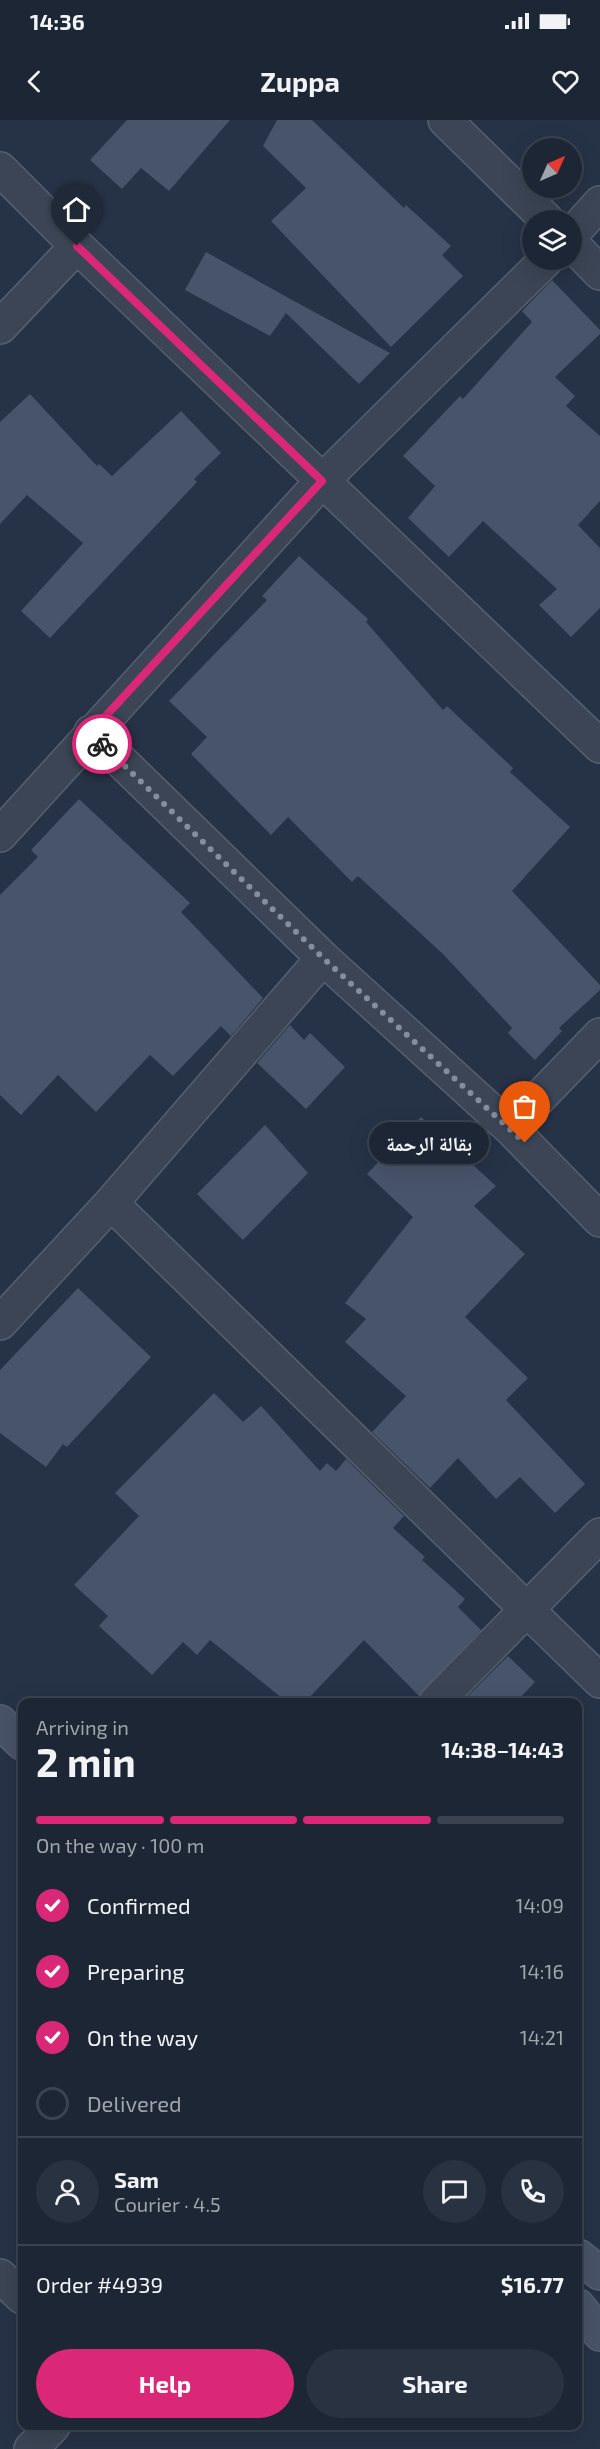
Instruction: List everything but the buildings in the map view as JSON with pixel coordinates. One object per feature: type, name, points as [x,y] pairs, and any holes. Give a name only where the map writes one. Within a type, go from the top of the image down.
[{"type":"street","points":[[445,120],[538,210]]},
{"type":"street","points":[[0,169],[77,246],[600,746]]},
{"type":"street","points":[[582,223],[600,203]]},
{"type":"street","points":[[0,327],[77,246]]},
{"type":"street","points":[[582,254],[600,273]]},
{"type":"street","points":[[0,835],[91,732],[322,481],[536,270]]},
{"type":"street","points":[[91,732],[323,958],[510,1128],[600,1220]]},
{"type":"street","points":[[0,1323],[111,1203],[323,958]]},
{"type":"street","points":[[510,1128],[600,1035]]},
{"type":"street","points":[[111,1203],[600,1680]]},
{"type":"street","points":[[440,1698],[600,1535]]},
{"type":"street","points":[[0,1722],[18,1739]]},
{"type":"street","points":[[582,2259],[600,2273]]},
{"type":"street","points":[[0,2276],[18,2293]]},
{"type":"street","points":[[582,2311],[600,2334]]},
{"type":"street","points":[[31,2449],[49,2430]]},
{"type":"way so far","points":[[102,744],[323,958],[525,1143]]},
{"type":"place","name":"بقالة الرحمة","points":[[525,1143]]},
{"type":"route","points":[[77,246],[322,481],[91,732],[102,744]]}]
